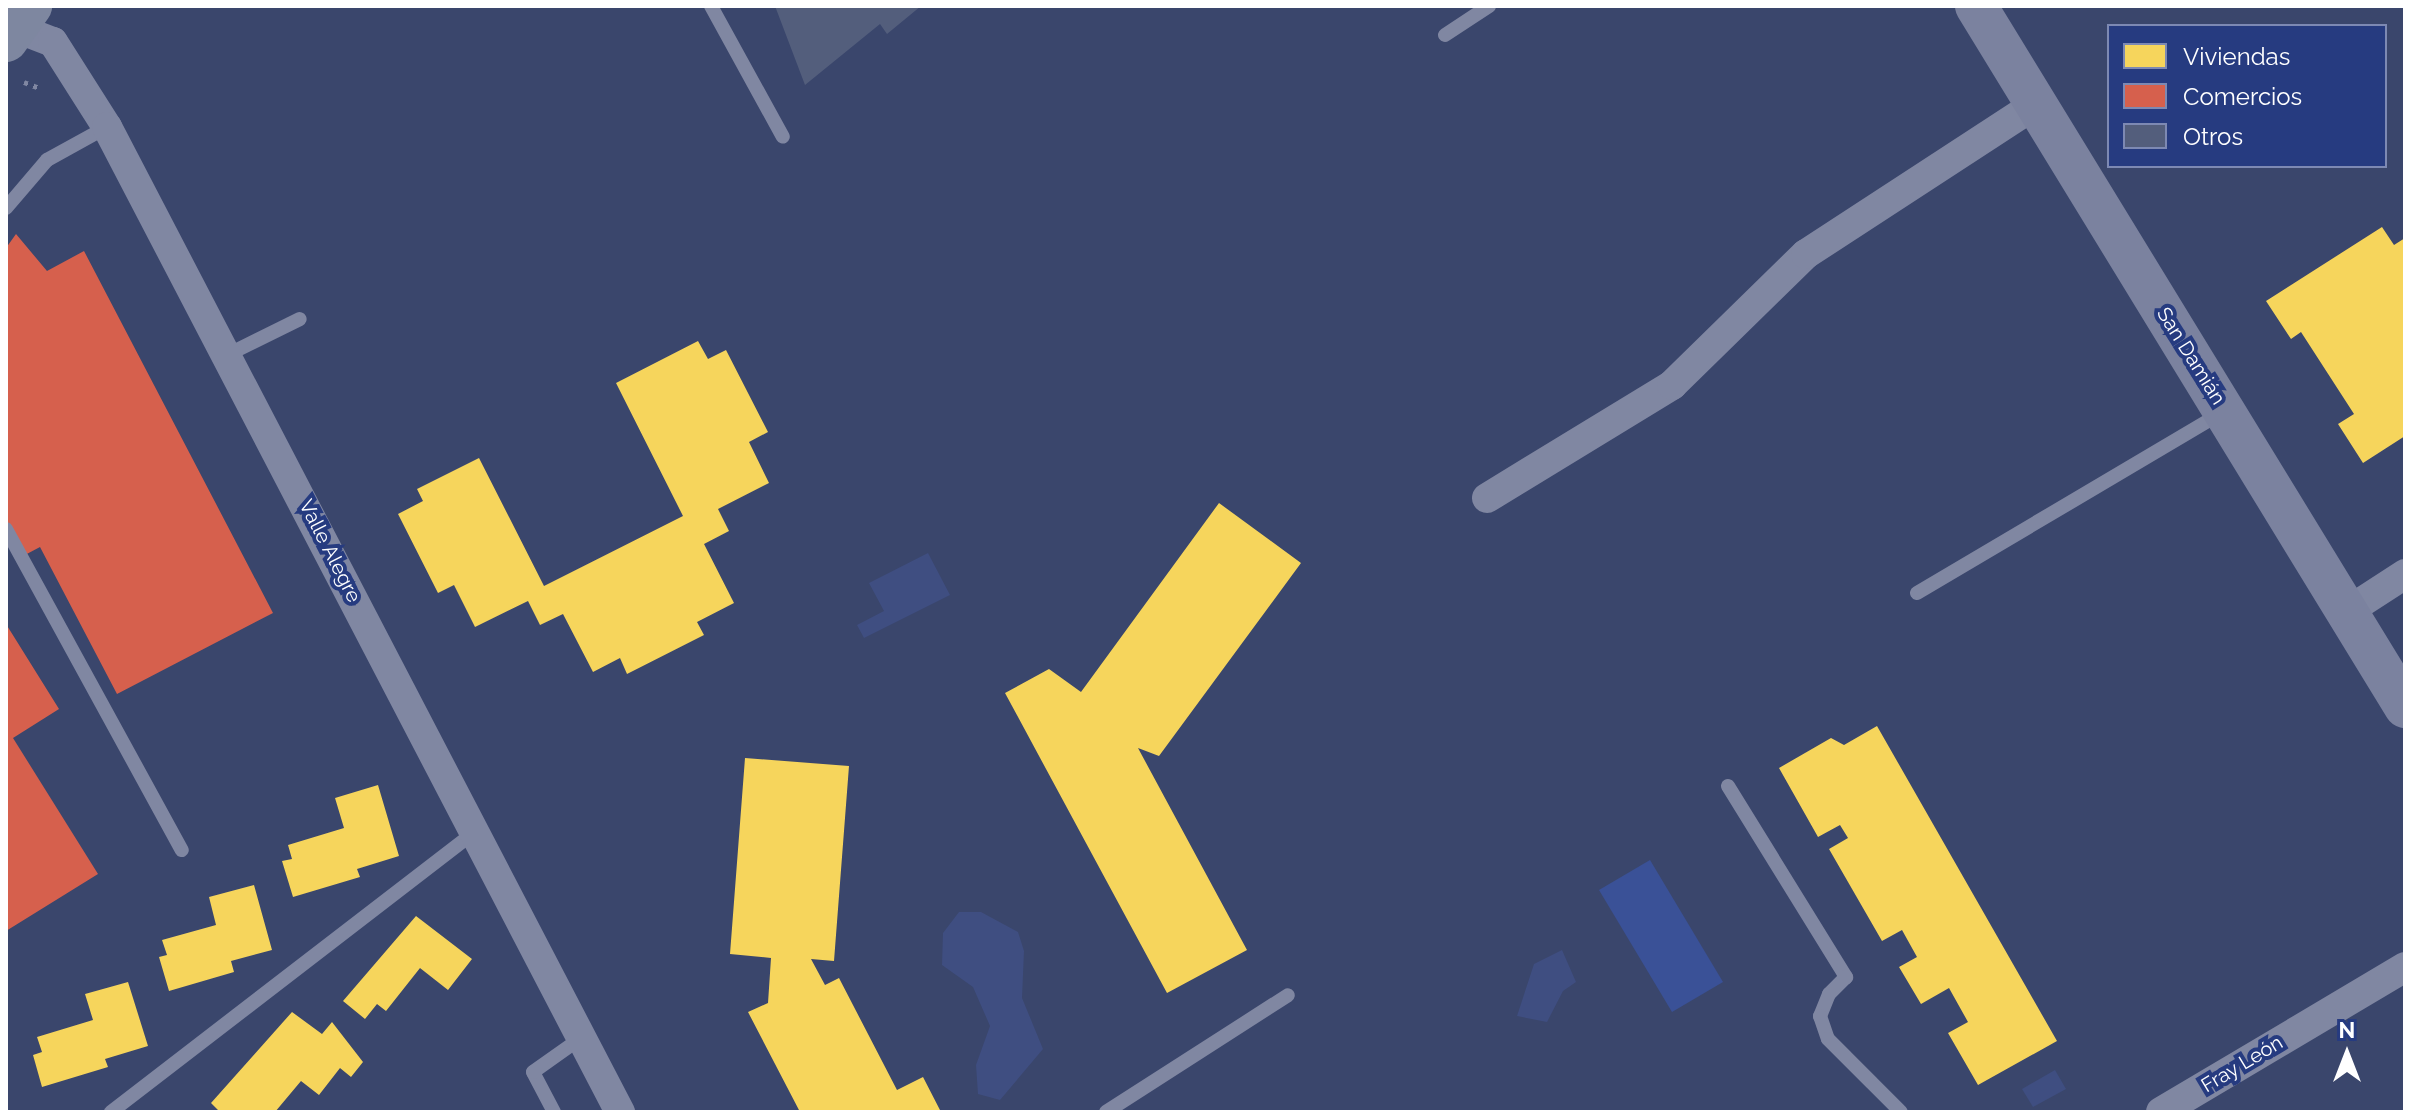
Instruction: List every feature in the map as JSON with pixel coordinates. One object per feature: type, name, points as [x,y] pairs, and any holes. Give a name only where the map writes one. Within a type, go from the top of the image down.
[{"type":"main road","name":"San Damián","points":[[1976,6],[2405,707]]},
{"type":"street","name":"Valle Alegre","points":[[15,24],[53,42],[107,127],[620,1112]]},
{"type":"street","points":[[1487,498],[1672,385],[1806,254],[2036,104]]},
{"type":"street","points":[[2348,611],[2405,574]]},
{"type":"street","name":"Fray León","points":[[2161,1112],[2405,967]]},
{"type":"lane","points":[[711,6],[783,137]]},
{"type":"lane","points":[[1445,35],[1489,6]]},
{"type":"lane","points":[[6,208],[47,160],[107,127]]},
{"type":"lane","points":[[227,355],[300,319]]},
{"type":"lane","points":[[1917,593],[2224,411]]},
{"type":"lane","points":[[6,529],[182,850]]},
{"type":"lane","points":[[1728,786],[1846,977],[1829,994],[1820,1016],[1828,1039],[1901,1112]]},
{"type":"lane","points":[[111,1112],[475,832]]},
{"type":"lane","points":[[1106,1112],[1288,995]]},
{"type":"lane","points":[[554,1112],[533,1072],[581,1038]]},
{"type":"shaded area","points":[[928,553],[950,595],[864,638],[857,625],[884,611],[869,583]]},
{"type":"shaded area","points":[[1650,860],[1723,982],[1672,1012],[1599,890]]},
{"type":"shaded area","points":[[959,912],[981,912],[1018,932],[1024,951],[1022,998],[1043,1049],[1000,1100],[978,1094],[976,1065],[990,1026],[973,987],[942,965],[943,933]]},
{"type":"shaded area","points":[[1562,950],[1576,982],[1563,991],[1547,1022],[1517,1016],[1534,964]]},
{"type":"shaded area","points":[[2055,1070],[2066,1089],[2033,1107],[2022,1089]]},
{"type":"building: Viviendas","points":[[2382,227],[2394,245],[2405,238],[2405,436],[2363,463],[2338,424],[2354,414],[2301,332],[2291,339],[2266,301]]},
{"type":"building: Viviendas","points":[[698,341],[708,359],[726,350],[768,432],[749,442],[769,483],[718,509],[729,531],[704,544],[734,603],[697,622],[704,635],[627,674],[620,658],[593,672],[563,614],[540,625],[528,601],[475,627],[454,585],[438,593],[398,514],[423,501],[417,489],[479,458],[544,586],[683,516],[616,383]]},
{"type":"building: Viviendas","points":[[1219,503],[1301,563],[1159,756],[1138,748],[1247,950],[1167,993],[1005,693],[1049,669],[1081,692]]},
{"type":"building: Viviendas","points":[[1877,726],[2057,1041],[1978,1085],[1948,1033],[1968,1022],[1949,988],[1921,1004],[1899,967],[1917,957],[1902,930],[1882,941],[1829,849],[1848,838],[1840,825],[1818,837],[1779,768],[1831,738],[1844,745]]},
{"type":"building: Viviendas","points":[[745,758],[849,766],[834,961],[811,959],[825,985],[839,978],[897,1090],[923,1077],[941,1112],[800,1112],[748,1012],[768,1003],[771,958],[730,954]]},
{"type":"building: Viviendas","points":[[378,785],[399,856],[357,869],[360,877],[293,897],[282,861],[292,859],[288,845],[344,828],[335,798]]},
{"type":"building: Viviendas","points":[[254,885],[272,950],[231,961],[234,972],[169,991],[159,957],[167,955],[162,940],[216,925],[209,897]]},
{"type":"building: Viviendas","points":[[416,916],[472,959],[448,990],[420,968],[386,1011],[377,1004],[365,1019],[343,1001]]},
{"type":"building: Viviendas","points":[[128,982],[148,1046],[105,1059],[108,1067],[42,1087],[33,1055],[42,1052],[37,1037],[93,1020],[85,994]]},
{"type":"building: Viviendas","points":[[292,1012],[322,1034],[332,1022],[363,1062],[351,1077],[340,1068],[319,1095],[301,1081],[275,1112],[220,1112],[211,1103]]},
{"type":"building: Comercios","points":[[16,234],[47,271],[84,251],[273,613],[117,694],[40,547],[23,556],[6,524],[6,248]]},
{"type":"building: Comercios","points":[[6,624],[59,709],[13,738],[98,874],[6,931]]},
{"type":"building: Otros","points":[[775,6],[921,6],[887,34],[880,24],[805,85]]}]
